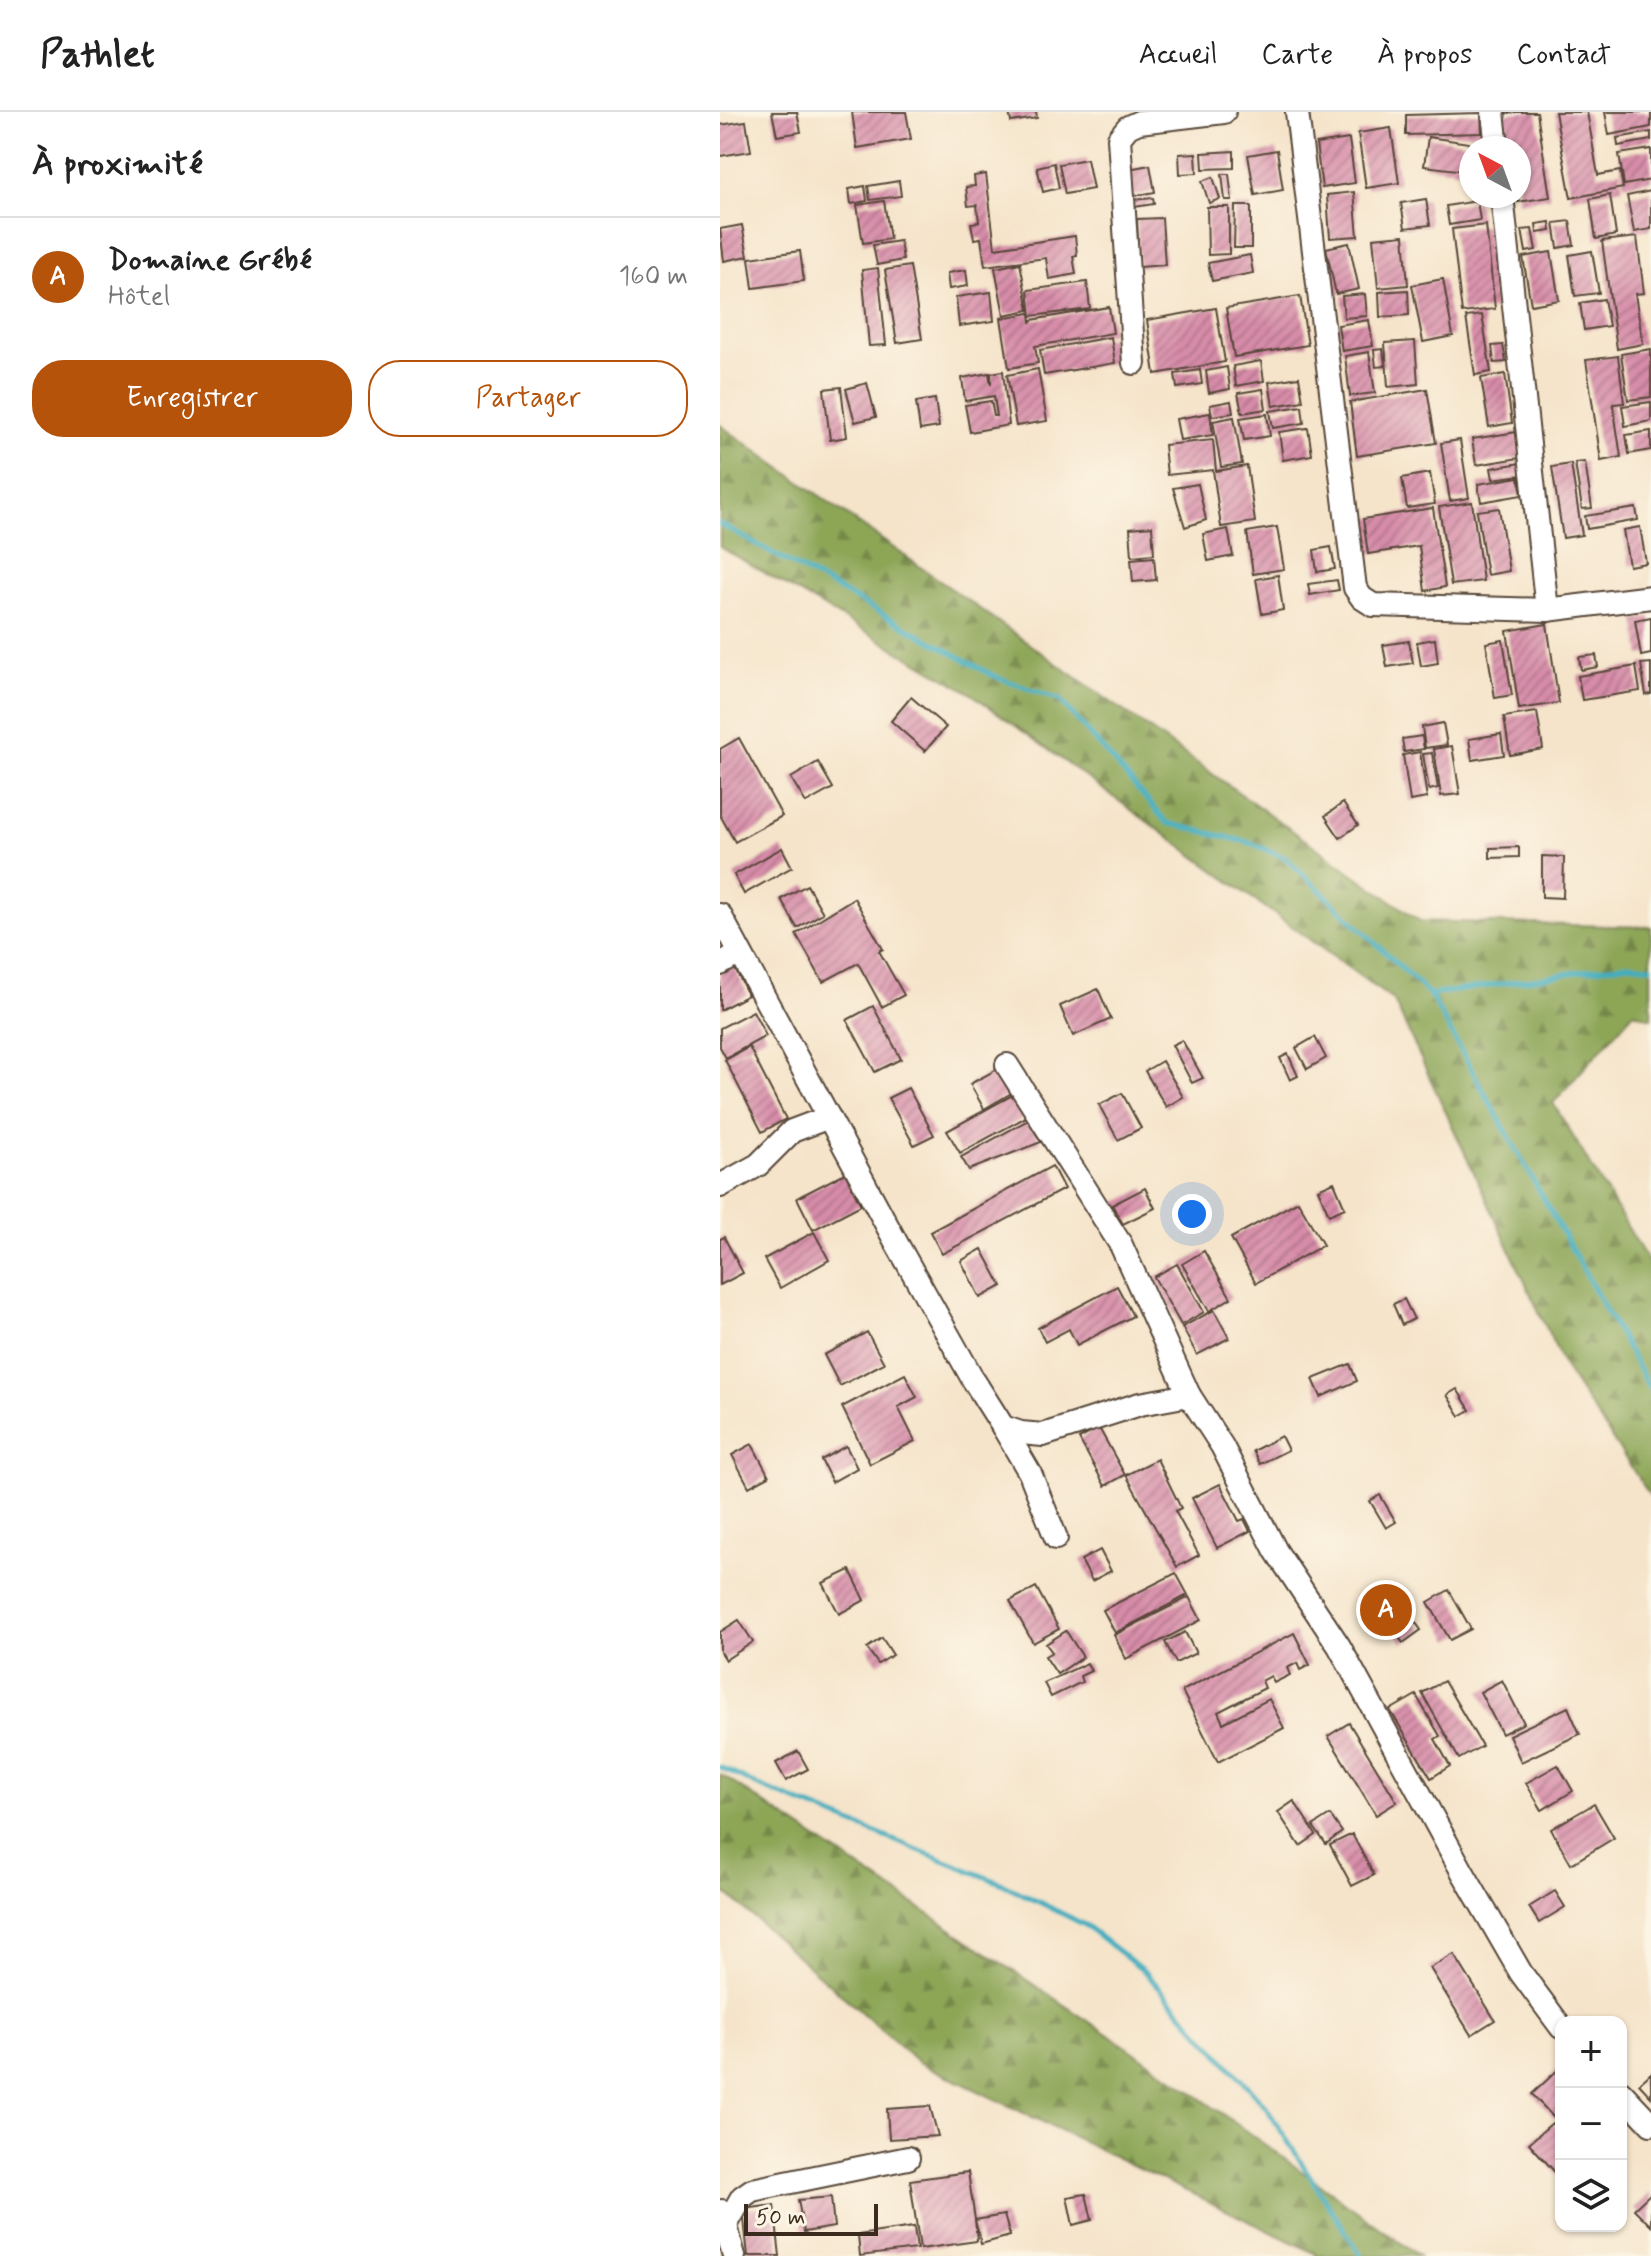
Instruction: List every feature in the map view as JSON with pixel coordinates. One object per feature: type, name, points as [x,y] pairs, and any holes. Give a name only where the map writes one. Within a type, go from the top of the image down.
[{"type":"street","points":[[1134,363],[1119,138],[1128,127],[1139,122],[1224,112]]},
{"type":"street","points":[[1297,112],[1355,588],[1362,598],[1373,605],[1547,610],[1651,597]]},
{"type":"street","points":[[1493,112],[1496,136]]},
{"type":"street","points":[[1503,208],[1547,610]]},
{"type":"street","points":[[720,915],[904,1258],[1030,1473],[1056,1538]]},
{"type":"street","points":[[720,964],[740,953]]},
{"type":"street","points":[[1007,1065],[1121,1245],[1189,1395],[1222,1446],[1284,1563],[1339,1646],[1514,1960],[1555,2018]]},
{"type":"street","points":[[720,1186],[758,1165],[792,1131],[829,1117]]},
{"type":"street","points":[[1003,1427],[1043,1435],[1140,1404],[1189,1395]]},
{"type":"street","points":[[1627,2098],[1651,2124]]},
{"type":"street","points":[[734,2256],[723,2215],[752,2190],[908,2158]]},
{"type":"green space","points":[[720,425],[1420,921],[1651,927],[1651,1018],[1634,1012],[1553,1103],[1651,1266],[1651,1497],[1566,1370],[1394,1001],[969,692],[720,547]]},
{"type":"green space","points":[[720,1774],[1170,2076],[1419,2256],[1316,2256],[918,2062],[720,1888]]},
{"type":"building","points":[[772,112],[797,112],[801,132],[777,136]]},
{"type":"building","points":[[852,112],[906,112],[911,139],[857,148]]},
{"type":"building","points":[[1009,112],[1036,112],[1037,118],[1011,122]]},
{"type":"building","points":[[1537,112],[1550,197],[1531,200],[1531,136],[1508,136],[1504,114]]},
{"type":"building","points":[[1555,112],[1587,112],[1598,175],[1620,171],[1623,188],[1571,198]]},
{"type":"building","points":[[1605,112],[1651,112],[1651,127],[1609,135]]},
{"type":"building","points":[[1481,113],[1482,133],[1406,135],[1406,115]]},
{"type":"building","points":[[746,121],[751,151],[720,156],[720,125]]},
{"type":"building","points":[[1391,128],[1399,183],[1366,188],[1358,133]]},
{"type":"building","points":[[1651,132],[1651,140],[1618,146],[1617,138]]},
{"type":"building","points":[[1428,137],[1459,142],[1459,170],[1424,166]]},
{"type":"building","points":[[1349,139],[1355,183],[1322,188],[1316,144]]},
{"type":"building","points":[[1651,149],[1651,180],[1624,185],[1619,154]]},
{"type":"building","points":[[1277,150],[1283,190],[1255,195],[1248,155]]},
{"type":"building","points":[[1234,151],[1234,168],[1203,169],[1202,153]]},
{"type":"building","points":[[1196,153],[1197,173],[1180,174],[1179,154]]},
{"type":"building","points":[[1087,159],[1093,189],[1065,194],[1059,164]]},
{"type":"building","points":[[1054,163],[1059,188],[1043,192],[1037,167]]},
{"type":"building","points":[[1150,165],[1155,192],[1127,197],[1123,170]]},
{"type":"building","points":[[986,174],[995,248],[1075,236],[1077,255],[1073,256],[1076,274],[1049,279],[1046,258],[985,266],[981,238],[974,239],[971,223],[979,222],[977,205],[968,206],[966,187],[975,186],[974,176]]},
{"type":"building","points":[[1222,174],[1229,174],[1232,200],[1225,200]]},
{"type":"building","points":[[1213,177],[1220,199],[1209,203],[1202,181]]},
{"type":"building","points":[[899,181],[901,196],[870,200],[868,186]]},
{"type":"building","points":[[865,186],[867,201],[851,204],[849,189]]},
{"type":"building","points":[[1651,191],[1651,229],[1634,232],[1627,196]]},
{"type":"building","points":[[1354,192],[1358,236],[1330,238],[1327,195]]},
{"type":"building","points":[[1610,195],[1616,235],[1596,239],[1590,199]]},
{"type":"building","points":[[1153,198],[1154,204],[1134,207],[1133,200]]},
{"type":"building","points":[[1426,199],[1430,225],[1405,228],[1401,203]]},
{"type":"building","points":[[884,201],[890,239],[863,243],[857,205]]},
{"type":"building","points":[[1459,204],[1459,208],[1478,208],[1480,220],[1449,225],[1446,206]]},
{"type":"building","points":[[1235,206],[1251,206],[1251,248],[1234,248]]},
{"type":"building","points":[[1207,207],[1229,207],[1229,254],[1208,255]]},
{"type":"building","points":[[1162,218],[1165,265],[1139,267],[1137,219]]},
{"type":"building","points":[[1570,221],[1574,245],[1558,248],[1554,223]]},
{"type":"building","points":[[1550,222],[1551,231],[1537,233],[1536,224]]},
{"type":"building","points":[[742,225],[748,256],[724,261],[720,229]]},
{"type":"building","points":[[1486,225],[1495,309],[1462,313],[1452,229]]},
{"type":"building","points":[[1532,229],[1536,250],[1526,252],[1522,230]]},
{"type":"building","points":[[1404,235],[1408,285],[1378,288],[1373,238]]},
{"type":"building","points":[[1637,237],[1644,293],[1635,294],[1643,344],[1617,349],[1602,241]]},
{"type":"building","points":[[900,241],[903,260],[877,265],[873,245]]},
{"type":"building","points":[[1349,243],[1359,289],[1336,294],[1326,248]]},
{"type":"building","points":[[800,251],[804,281],[753,288],[749,258]]},
{"type":"building","points":[[1592,251],[1599,293],[1575,296],[1569,255]]},
{"type":"building","points":[[1551,252],[1559,300],[1531,305],[1523,257]]},
{"type":"building","points":[[1250,255],[1253,273],[1212,281],[1208,263]]},
{"type":"building","points":[[1020,263],[1029,310],[1004,315],[995,268]]},
{"type":"building","points":[[910,266],[922,339],[897,343],[885,270]]},
{"type":"building","points":[[878,268],[886,345],[869,346],[862,270]]},
{"type":"building","points":[[966,270],[968,286],[949,289],[947,273]]},
{"type":"building","points":[[1443,279],[1453,336],[1423,342],[1412,285]]},
{"type":"building","points":[[1087,282],[1090,309],[1031,316],[1028,290]]},
{"type":"building","points":[[1408,290],[1409,315],[1380,317],[1379,292]]},
{"type":"building","points":[[991,292],[994,321],[959,326],[956,297]]},
{"type":"building","points":[[1365,294],[1367,316],[1344,318],[1342,296]]},
{"type":"building","points":[[1300,296],[1308,345],[1234,357],[1226,308]]},
{"type":"building","points":[[1604,299],[1609,326],[1584,330],[1580,303]]},
{"type":"building","points":[[1109,307],[1113,333],[1035,346],[1038,363],[1009,368],[1001,318],[1030,313],[1031,323],[1032,320]]},
{"type":"building","points":[[1216,308],[1225,362],[1155,374],[1147,320]]},
{"type":"building","points":[[1482,315],[1491,372],[1475,375],[1466,317]]},
{"type":"building","points":[[1369,320],[1373,346],[1342,351],[1338,325]]},
{"type":"building","points":[[1111,337],[1115,363],[1044,375],[1040,350]]},
{"type":"building","points":[[1415,341],[1418,384],[1388,387],[1385,343]]},
{"type":"building","points":[[1503,345],[1506,362],[1494,363],[1492,346]]},
{"type":"building","points":[[1383,349],[1385,366],[1376,367],[1374,350]]},
{"type":"building","points":[[1651,349],[1651,397],[1628,400],[1621,354]]},
{"type":"building","points":[[1369,352],[1375,393],[1350,396],[1345,356]]},
{"type":"building","points":[[1618,356],[1624,403],[1613,404],[1621,457],[1601,461],[1586,360]]},
{"type":"building","points":[[1261,361],[1264,381],[1236,386],[1233,366]]},
{"type":"building","points":[[1227,367],[1230,389],[1209,393],[1206,371]]},
{"type":"building","points":[[1038,369],[1047,421],[1016,426],[1007,375]]},
{"type":"building","points":[[1200,370],[1202,384],[1177,388],[1175,374]]},
{"type":"building","points":[[1003,371],[1009,425],[970,432],[965,405],[991,401],[994,416],[997,416],[994,396],[965,401],[962,378],[989,373],[991,385],[991,373]]},
{"type":"building","points":[[1505,374],[1512,423],[1489,427],[1481,378]]},
{"type":"building","points":[[1299,377],[1303,401],[1273,406],[1269,382]]},
{"type":"building","points":[[867,383],[876,417],[855,422],[846,389]]},
{"type":"building","points":[[841,387],[847,437],[830,440],[824,389]]},
{"type":"building","points":[[1263,389],[1266,409],[1242,413],[1238,393]]},
{"type":"building","points":[[1427,389],[1436,443],[1357,456],[1350,402]]},
{"type":"building","points":[[935,399],[939,427],[920,430],[916,402]]},
{"type":"building","points":[[1231,401],[1233,413],[1212,416],[1210,405]]},
{"type":"building","points":[[1651,402],[1651,421],[1625,426],[1622,406]]},
{"type":"building","points":[[1302,406],[1304,423],[1273,428],[1270,411]]},
{"type":"building","points":[[1210,413],[1213,435],[1180,440],[1176,419]]},
{"type":"building","points":[[1267,414],[1270,436],[1244,440],[1240,418]]},
{"type":"building","points":[[1234,417],[1242,464],[1221,467],[1213,421]]},
{"type":"building","points":[[1308,428],[1312,455],[1283,460],[1279,432]]},
{"type":"building","points":[[1651,431],[1651,450],[1629,454],[1626,435]]},
{"type":"building","points":[[1517,432],[1520,458],[1476,465],[1472,439]]},
{"type":"building","points":[[1213,440],[1216,471],[1247,466],[1255,522],[1221,527],[1213,470],[1167,475],[1164,445]]},
{"type":"building","points":[[1460,440],[1469,498],[1450,501],[1441,443]]},
{"type":"building","points":[[1585,462],[1592,508],[1582,509],[1575,463]]},
{"type":"building","points":[[1521,463],[1522,475],[1493,479],[1491,468]]},
{"type":"building","points":[[1571,464],[1582,535],[1563,538],[1552,467]]},
{"type":"building","points":[[1430,473],[1435,504],[1407,508],[1402,478]]},
{"type":"building","points":[[1519,477],[1522,495],[1481,502],[1478,484]]},
{"type":"building","points":[[1198,484],[1206,520],[1185,527],[1173,488]]},
{"type":"building","points":[[1472,502],[1483,581],[1451,585],[1439,507]]},
{"type":"building","points":[[1433,508],[1445,587],[1425,591],[1419,546],[1368,554],[1363,519]]},
{"type":"building","points":[[1499,508],[1509,571],[1487,575],[1477,511]]},
{"type":"building","points":[[1636,508],[1638,520],[1587,529],[1585,516]]},
{"type":"building","points":[[1152,526],[1154,554],[1132,556],[1130,528]]},
{"type":"building","points":[[1277,527],[1284,569],[1253,574],[1247,532]]},
{"type":"building","points":[[1640,527],[1646,563],[1629,566],[1623,530]]},
{"type":"building","points":[[1228,529],[1233,556],[1208,561],[1203,534]]},
{"type":"building","points":[[1331,547],[1335,569],[1317,572],[1314,550]]},
{"type":"building","points":[[1154,557],[1156,580],[1133,582],[1131,559]]},
{"type":"building","points":[[1278,575],[1283,610],[1262,614],[1256,579]]},
{"type":"building","points":[[1337,580],[1339,590],[1310,595],[1308,584]]},
{"type":"building","points":[[1651,617],[1651,654],[1641,656],[1635,620]]},
{"type":"building","points":[[1547,624],[1559,703],[1519,709],[1507,631]]},
{"type":"building","points":[[1435,639],[1438,663],[1421,666],[1417,642]]},
{"type":"building","points":[[1503,640],[1512,695],[1495,698],[1486,643]]},
{"type":"building","points":[[1409,641],[1413,663],[1387,667],[1383,645]]},
{"type":"building","points":[[1596,655],[1598,667],[1581,670],[1579,657]]},
{"type":"building","points":[[1651,663],[1651,694],[1646,695],[1641,664]]},
{"type":"building","points":[[1636,666],[1640,691],[1582,700],[1578,676]]},
{"type":"building","points":[[911,697],[946,727],[925,751],[891,721]]},
{"type":"building","points":[[1537,712],[1543,749],[1510,755],[1504,717]]},
{"type":"building","points":[[1443,723],[1447,745],[1425,748],[1422,727]]},
{"type":"building","points":[[1501,734],[1504,755],[1472,760],[1469,739]]},
{"type":"building","points":[[1422,736],[1424,749],[1404,752],[1402,739]]},
{"type":"building","points":[[739,738],[782,816],[735,842],[720,815],[720,749]]},
{"type":"building","points":[[1452,746],[1460,794],[1441,796],[1434,749]]},
{"type":"building","points":[[1420,752],[1427,798],[1410,801],[1403,755]]},
{"type":"building","points":[[1432,753],[1438,788],[1429,790],[1423,754]]},
{"type":"building","points":[[818,762],[833,788],[806,803],[791,778]]},
{"type":"building","points":[[1343,803],[1358,825],[1340,838],[1325,816]]},
{"type":"building","points":[[1519,847],[1519,857],[1490,858],[1490,848]]},
{"type":"building","points":[[782,848],[792,867],[744,894],[734,875]]},
{"type":"building","points":[[1542,856],[1564,857],[1563,898],[1542,897]]},
{"type":"building","points":[[807,885],[823,913],[797,928],[781,899]]},
{"type":"building","points":[[854,898],[883,949],[879,951],[904,995],[882,1007],[858,963],[823,982],[796,934]]},
{"type":"building","points":[[733,965],[748,995],[720,1010],[720,972]]},
{"type":"building","points":[[1098,989],[1111,1019],[1073,1036],[1060,1006]]},
{"type":"building","points":[[873,1006],[901,1059],[875,1072],[847,1020]]},
{"type":"building","points":[[753,1011],[766,1036],[726,1058],[720,1047],[720,1028]]},
{"type":"building","points":[[1315,1037],[1326,1058],[1307,1069],[1296,1048]]},
{"type":"building","points":[[1182,1040],[1203,1078],[1192,1083],[1172,1045]]},
{"type":"building","points":[[749,1047],[786,1119],[762,1132],[725,1060]]},
{"type":"building","points":[[1288,1054],[1298,1076],[1290,1080],[1280,1058]]},
{"type":"building","points":[[1162,1061],[1183,1097],[1166,1107],[1145,1071]]},
{"type":"building","points":[[1001,1067],[1015,1091],[984,1109],[970,1084]]},
{"type":"building","points":[[908,1088],[934,1135],[914,1145],[888,1098]]},
{"type":"building","points":[[1016,1093],[1028,1116],[960,1153],[947,1131]]},
{"type":"building","points":[[1122,1093],[1141,1128],[1118,1140],[1099,1105]]},
{"type":"building","points":[[1028,1120],[1041,1142],[969,1170],[961,1157]]},
{"type":"building","points":[[1052,1166],[1064,1189],[942,1254],[930,1232]]},
{"type":"building","points":[[845,1173],[861,1205],[813,1230],[797,1198]]},
{"type":"building","points":[[1334,1182],[1345,1208],[1329,1215],[1318,1189]]},
{"type":"building","points":[[1145,1188],[1155,1208],[1123,1224],[1112,1205]]},
{"type":"building","points":[[1298,1201],[1323,1245],[1256,1283],[1231,1238]]},
{"type":"building","points":[[814,1232],[829,1260],[780,1288],[764,1259]]},
{"type":"building","points":[[724,1237],[743,1273],[720,1285],[720,1239]]},
{"type":"building","points":[[982,1249],[1002,1286],[980,1298],[961,1261]]},
{"type":"building","points":[[1204,1251],[1231,1298],[1209,1311],[1182,1264]]},
{"type":"building","points":[[1177,1264],[1204,1312],[1181,1325],[1154,1277]]},
{"type":"building","points":[[1117,1286],[1133,1316],[1077,1345],[1069,1329],[1045,1342],[1038,1328]]},
{"type":"building","points":[[1404,1299],[1414,1319],[1402,1325],[1393,1304]]},
{"type":"building","points":[[1214,1310],[1229,1338],[1197,1355],[1182,1327]]},
{"type":"building","points":[[867,1332],[884,1363],[840,1386],[824,1355]]},
{"type":"building","points":[[1350,1364],[1357,1381],[1321,1397],[1313,1379]]},
{"type":"building","points":[[905,1374],[917,1397],[898,1407],[915,1441],[870,1464],[842,1407]]},
{"type":"building","points":[[1457,1389],[1470,1410],[1460,1416],[1447,1395]]},
{"type":"building","points":[[1099,1428],[1125,1475],[1105,1486],[1079,1439]]},
{"type":"building","points":[[1281,1436],[1288,1450],[1260,1464],[1253,1451]]},
{"type":"building","points":[[752,1444],[769,1476],[749,1487],[732,1455]]},
{"type":"building","points":[[846,1446],[857,1468],[832,1482],[821,1460]]},
{"type":"building","points":[[1157,1459],[1181,1508],[1175,1511],[1199,1555],[1177,1567],[1126,1475]]},
{"type":"building","points":[[1220,1484],[1239,1521],[1244,1519],[1250,1531],[1217,1548],[1192,1498]]},
{"type":"building","points":[[1380,1495],[1396,1522],[1386,1528],[1370,1501]]},
{"type":"building","points":[[1100,1550],[1111,1571],[1092,1581],[1081,1560]]},
{"type":"building","points":[[850,1570],[865,1600],[839,1614],[823,1583]]},
{"type":"building","points":[[1176,1573],[1188,1595],[1115,1633],[1103,1610]]},
{"type":"building","points":[[1036,1587],[1059,1629],[1033,1643],[1010,1601]]},
{"type":"building","points":[[1449,1590],[1471,1629],[1450,1640],[1428,1602]]},
{"type":"building","points":[[1189,1597],[1201,1620],[1126,1659],[1114,1635]]},
{"type":"building","points":[[1403,1605],[1421,1630],[1403,1643],[1385,1618]]},
{"type":"building","points":[[739,1620],[753,1642],[725,1660],[720,1652],[720,1632]]},
{"type":"building","points":[[1066,1631],[1083,1657],[1057,1674],[1045,1656],[1052,1652],[1046,1644]]},
{"type":"building","points":[[1185,1632],[1196,1653],[1176,1663],[1165,1642]]},
{"type":"building","points":[[1294,1633],[1310,1665],[1300,1670],[1297,1663],[1287,1668],[1290,1675],[1274,1683],[1271,1676],[1262,1681],[1265,1688],[1218,1712],[1223,1723],[1269,1699],[1284,1728],[1218,1762],[1182,1691]]},
{"type":"building","points":[[882,1638],[893,1655],[878,1664],[867,1648]]},
{"type":"building","points":[[1087,1663],[1091,1671],[1080,1676],[1082,1682],[1051,1697],[1044,1683]]},
{"type":"building","points":[[1502,1680],[1524,1723],[1502,1734],[1480,1692]]},
{"type":"building","points":[[1444,1681],[1482,1746],[1459,1759],[1422,1693]]},
{"type":"building","points":[[1416,1695],[1440,1736],[1435,1739],[1450,1766],[1431,1778],[1390,1710]]},
{"type":"building","points":[[1568,1707],[1580,1734],[1521,1762],[1509,1735]]},
{"type":"building","points":[[1349,1723],[1397,1802],[1376,1815],[1328,1736]]},
{"type":"building","points":[[798,1751],[808,1769],[786,1781],[776,1763]]},
{"type":"building","points":[[1558,1765],[1573,1791],[1542,1810],[1526,1783]]},
{"type":"building","points":[[1294,1801],[1316,1835],[1300,1846],[1278,1812]]},
{"type":"building","points":[[1594,1804],[1614,1838],[1571,1864],[1551,1829]]},
{"type":"building","points":[[1330,1815],[1342,1832],[1326,1844],[1313,1826]]},
{"type":"building","points":[[1352,1834],[1374,1875],[1352,1886],[1330,1845]]},
{"type":"building","points":[[1555,1891],[1565,1907],[1539,1923],[1529,1907]]},
{"type":"building","points":[[1454,1954],[1495,2020],[1471,2035],[1430,1968]]},
{"type":"building","points":[[1555,2073],[1555,2117],[1554,2118],[1532,2094]]},
{"type":"building","points":[[1651,2073],[1651,2097],[1639,2084]]},
{"type":"building","points":[[930,2106],[938,2136],[889,2139],[887,2109]]},
{"type":"building","points":[[1552,2123],[1555,2126],[1555,2172],[1529,2143]]},
{"type":"building","points":[[968,2172],[977,2241],[920,2249],[910,2180]]},
{"type":"building","points":[[1651,2193],[1651,2226],[1634,2209]]},
{"type":"building","points":[[1086,2194],[1092,2220],[1073,2225],[1067,2197]]},
{"type":"building","points":[[831,2197],[834,2227],[804,2232],[798,2200]]},
{"type":"building","points":[[774,2205],[780,2256],[748,2256],[743,2209]]},
{"type":"building","points":[[1004,2215],[1010,2236],[981,2244],[975,2220]]},
{"type":"building","points":[[914,2227],[917,2249],[860,2256],[858,2235]]},
{"type":"waterway","points":[[720,524],[994,676],[1060,700],[1167,823],[1251,843],[1286,858],[1430,995],[1651,1391]]},
{"type":"waterway","points":[[1430,995],[1628,964],[1651,967]]},
{"type":"waterway","points":[[720,1767],[756,1785],[1003,1884],[1085,1925],[1146,1973],[1266,2107],[1361,2256]]},
{"type":"place","name":"Domaine Grébé","points":[[1386,1610]]}]
